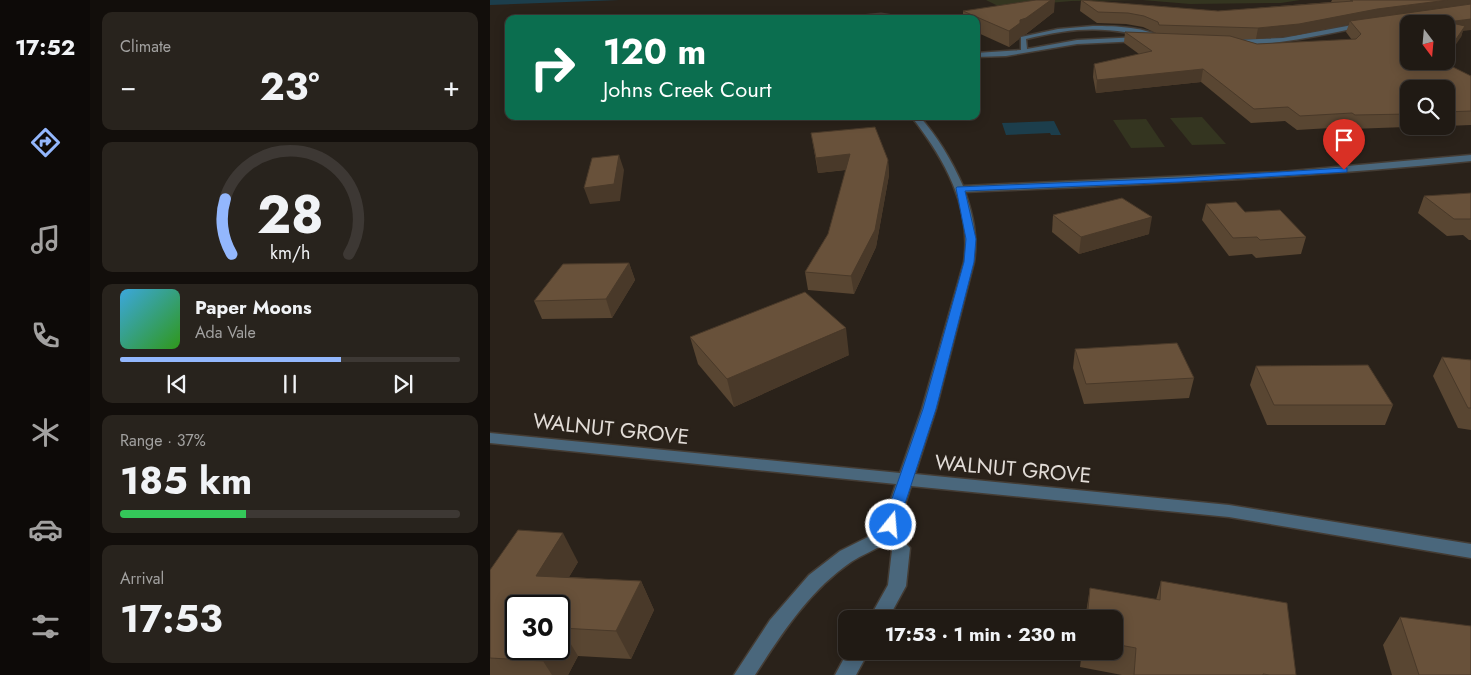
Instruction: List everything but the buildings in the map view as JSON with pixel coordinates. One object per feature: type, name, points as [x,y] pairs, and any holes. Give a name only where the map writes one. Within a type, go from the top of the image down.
[{"type":"street","points":[[1244,50],[1226,44],[1256,43],[1297,38],[1374,23]]},
{"type":"street","points":[[1024,51],[1023,38],[1051,30],[1129,29],[1146,32],[1165,40]]},
{"type":"street","points":[[1336,30],[1343,33]]},
{"type":"street","points":[[980,54],[1006,54],[1100,40],[1173,40]]},
{"type":"street","points":[[744,675],[773,630],[815,580],[846,556],[887,536],[929,409],[969,262],[971,239],[960,188],[929,131],[919,120]]},
{"type":"street","points":[[960,188],[1304,173],[1403,166],[1471,158]]},
{"type":"street","name":"WALNUT GROVE","points":[[490,438],[1229,511],[1471,551]]},
{"type":"street","points":[[883,610],[897,586],[901,548],[887,536]]},
{"type":"street","points":[[845,675],[854,660]]},
{"type":"green space","points":[[986,0],[1142,0],[1072,1],[1000,7]]},
{"type":"green space","points":[[1142,0],[1300,0],[1281,3],[1190,4]]},
{"type":"green space","points":[[1202,117],[1226,144],[1192,145],[1170,118]]},
{"type":"green space","points":[[1146,119],[1165,147],[1131,148],[1113,120]]},
{"type":"water","points":[[490,0],[619,0],[490,5]]},
{"type":"water","points":[[1054,121],[1061,135],[1051,135],[1050,133],[1006,135],[1002,123]]},
{"type":"route","points":[[891,525],[929,409],[969,262],[971,239],[960,188],[1180,180],[1344,170]]}]
